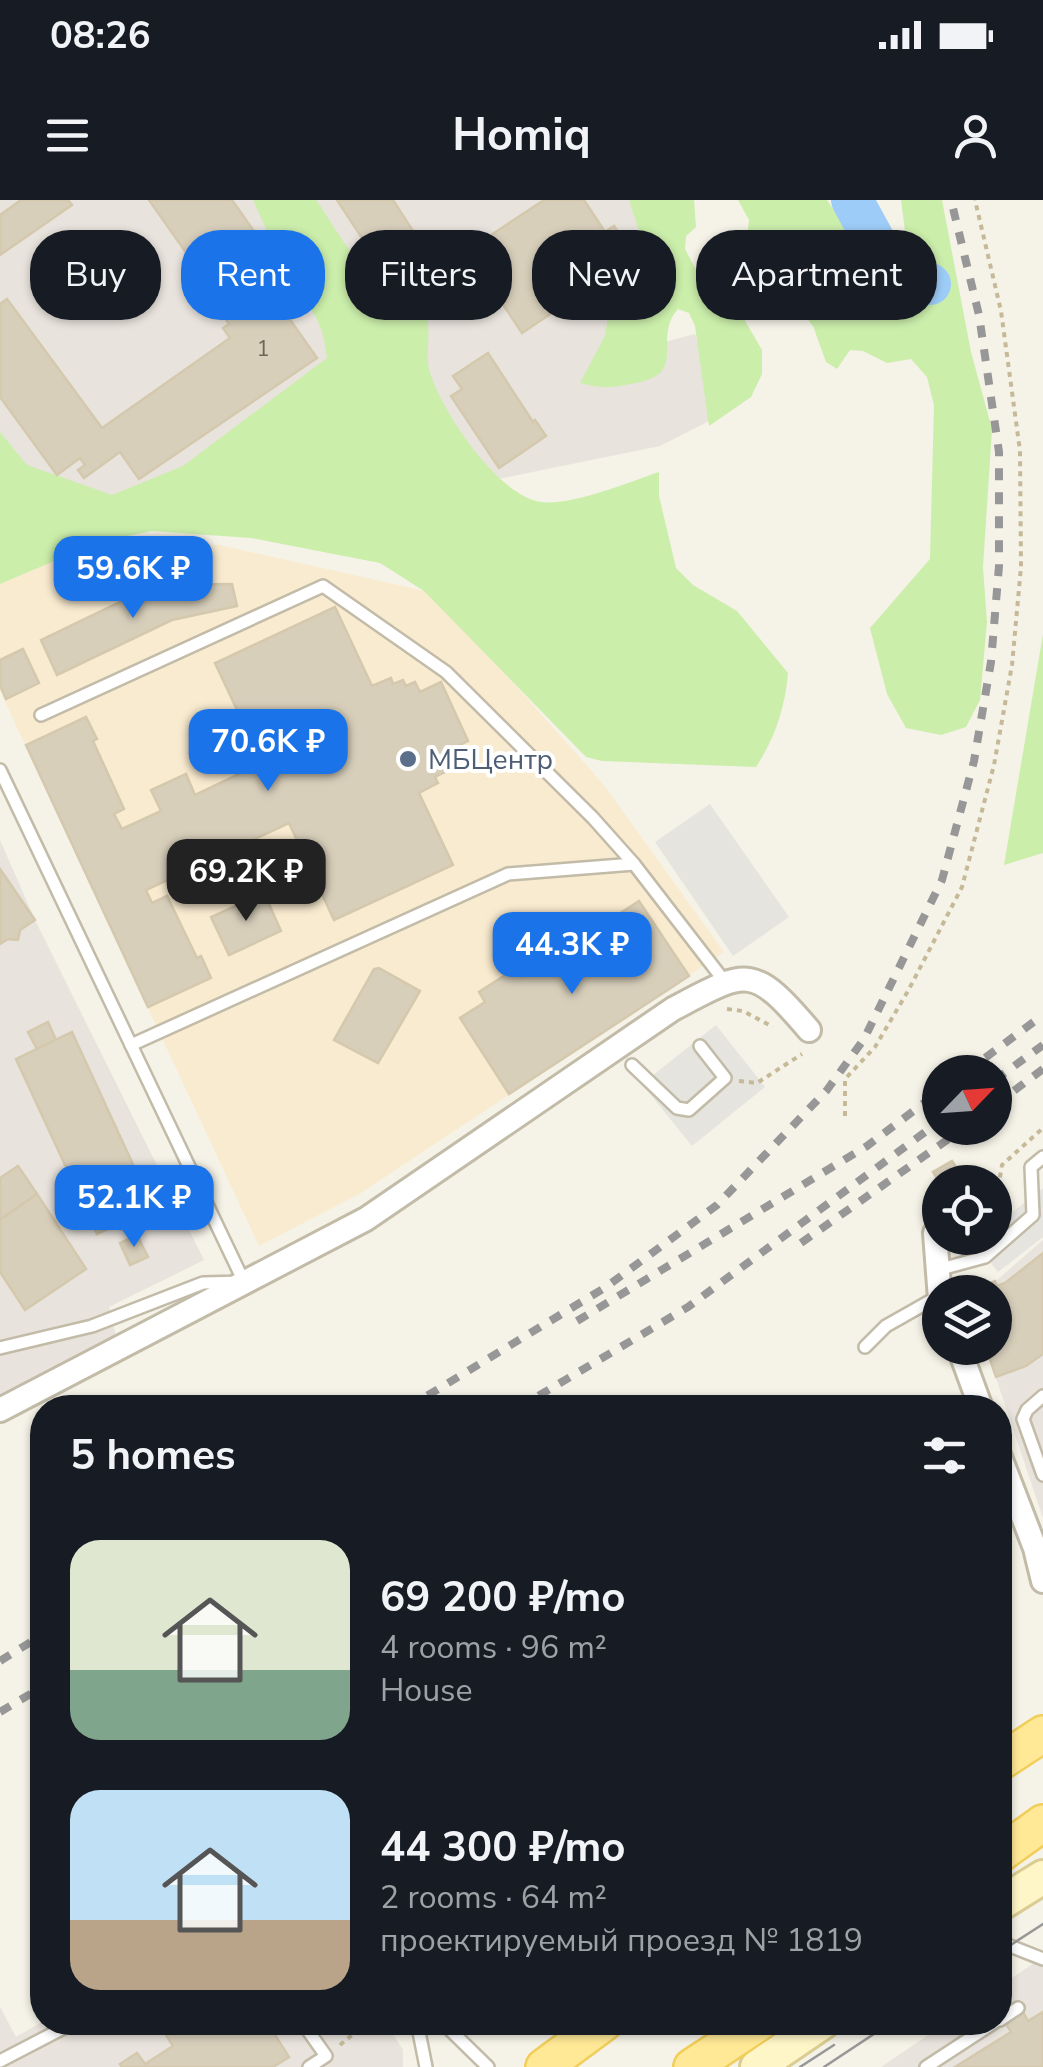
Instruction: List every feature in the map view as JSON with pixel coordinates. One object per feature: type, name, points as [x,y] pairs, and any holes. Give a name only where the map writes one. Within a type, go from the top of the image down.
[{"type":"main road","points":[[1012,1754],[1043,1734]]},
{"type":"main road","points":[[1012,1845],[1043,1823]]},
{"type":"main road","points":[[544,2067],[588,2035]]},
{"type":"main road","points":[[692,2067],[740,2035]]},
{"type":"street","points":[[0,1410],[366,1219],[672,1009],[725,982],[748,979],[776,992],[801,1036]]},
{"type":"street","points":[[936,1255],[937,1275]]},
{"type":"street","points":[[965,1365],[976,1395]]},
{"type":"street","points":[[1012,1488],[1043,1578]]},
{"type":"street","points":[[1012,1896],[1043,1877]]},
{"type":"street","points":[[757,2067],[804,2035]]},
{"type":"lane","points":[[42,715],[322,586],[446,672],[593,818],[634,864],[725,982]]},
{"type":"lane","points":[[0,770],[5,795],[244,1282],[203,1283],[92,1326],[0,1348]]},
{"type":"lane","points":[[131,1045],[508,874],[634,864]]},
{"type":"lane","points":[[632,1065],[682,1110],[689,1110],[725,1078],[700,1046]]},
{"type":"lane","points":[[937,1270],[986,1257],[1034,1215],[1032,1167],[1043,1157]]},
{"type":"lane","points":[[865,1347],[886,1326],[922,1306]]},
{"type":"lane","points":[[1043,1396],[1026,1410],[1023,1419],[1043,1475]]},
{"type":"lane","points":[[1012,1947],[1043,1959]]},
{"type":"lane","points":[[1012,2012],[1018,2008]]},
{"type":"lane","points":[[0,2062],[51,2035]]},
{"type":"lane","points":[[309,2067],[326,2056],[311,2035]]},
{"type":"lane","points":[[420,2035],[426,2067]]},
{"type":"lane","points":[[456,2035],[487,2064]]},
{"type":"lane","points":[[465,2035],[487,2064]]},
{"type":"lane","points":[[926,2067],[976,2035]]},
{"type":"path","points":[[846,1116],[846,1079],[875,1047],[962,887],[994,766],[1012,664],[1021,567],[1020,451],[1000,311],[974,200]]},
{"type":"path","points":[[716,1013],[723,1008],[743,1011],[780,1033]]},
{"type":"path","points":[[725,1078],[757,1082],[803,1056],[801,1036]]},
{"type":"path","points":[[326,2056],[352,2035]]},
{"type":"shaded area","points":[[0,200],[643,200],[648,230],[532,230],[532,320],[662,320],[665,342],[695,334],[721,415],[660,446],[419,495],[0,502]]},
{"type":"shaded area","points":[[219,545],[434,593],[603,784],[724,952],[361,1193],[259,1246],[0,691],[0,578],[34,557]]},
{"type":"shaded area","points":[[710,804],[789,917],[733,956],[655,842]]},
{"type":"shaded area","points":[[0,840],[35,920],[204,1260],[109,1307],[116,1336],[0,1395]]},
{"type":"shaded area","points":[[716,1025],[765,1087],[692,1146],[642,1084]]},
{"type":"shaded area","points":[[1043,1188],[1043,1237],[998,1272],[984,1255],[1012,1255],[1012,1213]]},
{"type":"shaded area","points":[[1043,1240],[1043,1518],[1012,1426],[1012,1395],[1002,1395],[992,1365],[1012,1365],[1012,1275],[1003,1275]]},
{"type":"shaded area","points":[[1043,1957],[1043,2067],[881,2067],[928,2035],[1012,2035],[1012,1978]]},
{"type":"shaded area","points":[[0,2007],[16,2037],[30,2029],[30,2035],[394,2035],[403,2050],[403,2067],[0,2067]]},
{"type":"green space","points":[[253,200],[316,200],[345,244],[345,320],[427,320],[430,373],[447,409],[490,469],[524,496],[541,502],[568,500],[659,472],[659,496],[676,568],[693,585],[737,611],[788,673],[778,722],[756,767],[602,761],[586,757],[424,591],[380,563],[251,538],[152,531],[99,542],[0,584],[0,432],[27,465],[112,495],[183,466],[327,358],[317,320],[325,320],[325,230],[267,230]]},
{"type":"green space","points":[[629,200],[694,200],[696,227],[686,236],[685,249],[696,270],[696,320],[745,320],[762,350],[762,374],[751,397],[709,426],[695,326],[689,313],[678,309],[676,312],[676,230],[639,230]]},
{"type":"green space","points":[[738,200],[827,200],[847,230],[748,230],[749,220]]},
{"type":"green space","points":[[901,200],[942,200],[971,352],[992,429],[983,567],[987,622],[980,700],[966,727],[941,735],[906,728],[887,694],[870,628],[930,559],[934,405],[927,377],[911,359],[887,363],[863,351],[850,350],[837,369],[826,362],[808,320],[937,320],[937,230],[905,230]]},
{"type":"green space","points":[[608,320],[671,320],[666,363],[652,378],[620,386],[580,383],[605,336]]},
{"type":"green space","points":[[1043,634],[1043,853],[1004,865]]},
{"type":"building","points":[[21,200],[68,200],[72,205],[36,230],[30,230],[30,234],[0,255],[0,215]]},
{"type":"building","points":[[149,200],[232,200],[253,230],[181,230],[181,245]]},
{"type":"building","points":[[337,200],[393,200],[412,230],[357,230]]},
{"type":"building","points":[[544,200],[584,200],[604,230],[532,230],[532,320],[541,320],[522,333],[512,318],[512,230],[499,230]]},
{"type":"building","points":[[7,299],[102,428],[230,338],[223,328],[229,324],[226,320],[290,320],[317,358],[139,479],[120,452],[84,478],[78,470],[85,465],[80,458],[57,475],[0,397],[0,304]]},
{"type":"building","points":[[488,353],[546,436],[499,468],[451,396],[462,389],[453,376]]},
{"type":"building","points":[[232,584],[237,606],[172,620],[57,675],[41,640],[155,585]]},
{"type":"building","points":[[335,607],[372,686],[391,678],[393,684],[403,680],[406,686],[415,682],[420,692],[441,682],[468,741],[447,751],[452,761],[442,766],[445,772],[435,777],[438,783],[419,793],[453,865],[334,920],[289,823],[146,890],[152,903],[167,896],[211,978],[148,1007],[26,745],[86,717],[124,809],[114,814],[122,829],[161,811],[151,790],[186,774],[195,795],[262,763],[215,663]]},
{"type":"building","points":[[23,649],[39,683],[6,699],[0,685],[0,660]]},
{"type":"building","points":[[0,869],[35,920],[20,930],[18,940],[8,939],[0,944]]},
{"type":"building","points":[[264,893],[281,931],[229,955],[211,917]]},
{"type":"building","points":[[639,901],[689,976],[509,1094],[460,1018],[485,1002],[479,992],[516,968],[522,977]]},
{"type":"building","points":[[379,968],[420,991],[378,1063],[334,1040],[374,969]]},
{"type":"building","points":[[48,1022],[56,1040],[37,1049],[28,1032]]},
{"type":"building","points":[[72,1032],[153,1208],[97,1234],[16,1059]]},
{"type":"building","points":[[18,1166],[37,1194],[0,1220],[0,1178]]},
{"type":"building","points":[[37,1194],[86,1269],[25,1310],[0,1272],[0,1220]]},
{"type":"building","points":[[137,1235],[148,1257],[130,1265],[120,1243]]},
{"type":"building","points":[[1043,1253],[1043,1354],[1026,1366],[996,1377],[992,1365],[1012,1365],[1012,1277]]},
{"type":"building","points":[[1021,2008],[1028,2021],[1043,2012],[1043,2067],[955,2067],[1012,2035],[1012,2014]]},
{"type":"building","points":[[166,2035],[275,2035],[289,2057],[273,2067],[120,2064],[137,2053],[145,2064],[173,2046]]},
{"type":"waterway","points":[[852,200],[868,230]]},
{"type":"tram line","points":[[1012,1944],[1043,1924]]},
{"type":"tram line","points":[[824,2067],[872,2035]]},
{"type":"tram line","points":[[800,2067],[834,2045]]},
{"type":"railway","points":[[428,1395],[606,1287],[717,1205],[827,1090],[864,1039],[942,880],[974,761],[991,662],[999,566],[999,452],[979,315],[951,200]]},
{"type":"railway","points":[[989,1055],[1043,1015]]},
{"type":"railway","points":[[1012,1068],[1043,1045]]},
{"type":"railway","points":[[1012,1092],[1043,1069]]},
{"type":"railway","points":[[577,1321],[867,1146],[922,1105]]},
{"type":"railway","points":[[540,1395],[688,1307],[922,1134]]},
{"type":"railway","points":[[801,1243],[940,1145]]},
{"type":"railway","points":[[0,1661],[30,1642]]},
{"type":"railway","points":[[0,1712],[30,1694]]},
{"type":"place","name":"МБЦентр","points":[[408,759]]}]
